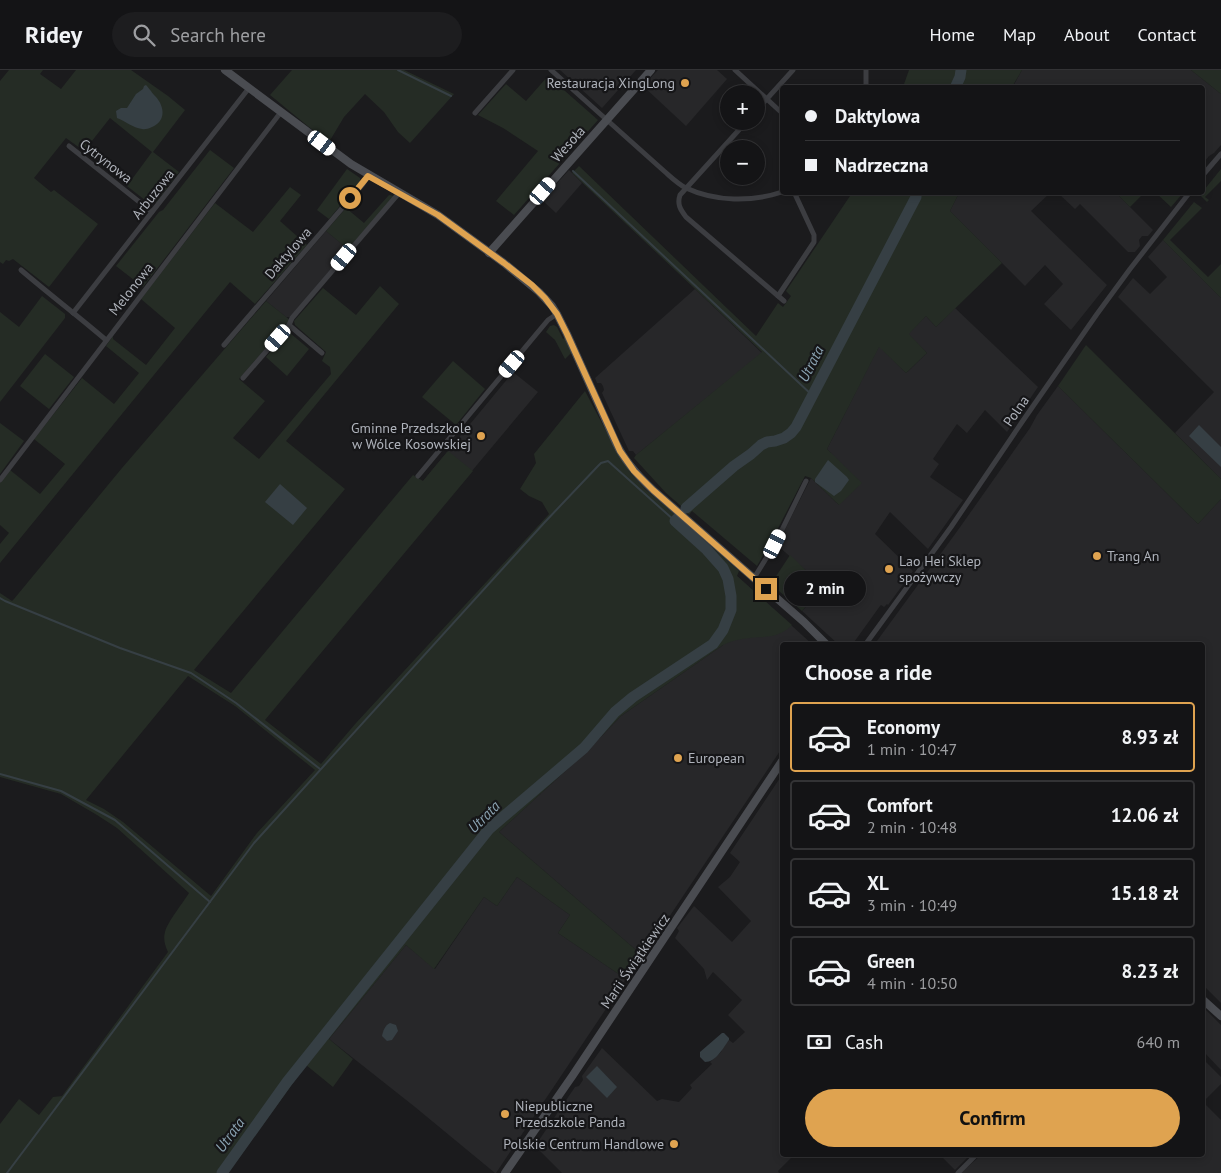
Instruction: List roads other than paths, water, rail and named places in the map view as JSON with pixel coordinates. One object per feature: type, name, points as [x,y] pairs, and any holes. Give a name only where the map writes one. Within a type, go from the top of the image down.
[{"type":"street","points":[[225,70],[368,176],[438,215],[539,292],[557,314],[616,443],[629,464],[643,481],[804,622],[824,642]]},
{"type":"street","points":[[475,113],[513,70]]},
{"type":"street","points":[[551,70],[664,172],[687,188],[714,196],[737,199],[759,198],[780,193]]},
{"type":"street","name":"Wesoła","points":[[489,252],[651,70]]},
{"type":"street","points":[[735,70],[780,110]]},
{"type":"street","points":[[767,99],[793,70]]},
{"type":"street","points":[[866,70],[866,85]]},
{"type":"street","name":"Arbuzowa","points":[[73,312],[249,88]]},
{"type":"street","name":"Melonowa","points":[[0,480],[280,112]]},
{"type":"street","points":[[739,130],[680,195],[678,204],[686,217],[784,301]]},
{"type":"street","name":"Cytrynowa","points":[[69,146],[152,212]]},
{"type":"street","points":[[1205,173],[1221,154]]},
{"type":"street","name":"Daktylowa","points":[[224,345],[368,176]]},
{"type":"street","points":[[243,378],[399,193]]},
{"type":"street","points":[[778,296],[814,242],[814,235],[795,195]]},
{"type":"street","name":"Polna","points":[[866,642],[952,527],[1102,307],[1188,195]]},
{"type":"street","points":[[20,270],[106,340]]},
{"type":"street","points":[[418,476],[548,320],[557,314]]},
{"type":"street","points":[[289,325],[322,353]]},
{"type":"street","points":[[754,578],[775,544],[806,481]]},
{"type":"street","name":"Marii Świątkiewicz","points":[[505,1173],[573,1075],[780,763]]},
{"type":"street","points":[[1205,1002],[1221,1016]]},
{"type":"street","points":[[958,1173],[974,1157]]},
{"type":"waterway","points":[[398,70],[451,96]]},
{"type":"waterway","name":"Utrata","points":[[956,85],[961,70]]},
{"type":"waterway","points":[[573,171],[813,396]]},
{"type":"waterway","name":"Utrata","points":[[686,508],[761,445],[784,438],[796,427],[916,195]]},
{"type":"waterway","points":[[7,1173],[254,843],[544,523],[601,463],[608,461],[675,521]]},
{"type":"waterway","name":"Utrata","points":[[222,1173],[287,1082],[489,829],[584,748],[615,712],[633,697],[713,644],[723,630],[731,610],[728,579],[723,568],[707,550],[675,521],[678,518]]},
{"type":"waterway","points":[[0,598],[120,648],[191,673],[236,703],[320,769]]},
{"type":"waterway","points":[[0,774],[61,791],[115,820],[210,902]]},
{"type":"place","name":"Restauracja XingLong","points":[[685,83]]},
{"type":"place","name":"Gminne Przedszkole w Wólce Kosowskiej","points":[[481,436]]},
{"type":"place","name":"Trang An","points":[[1097,556]]},
{"type":"place","name":"Lao Hei Sklep spożywczy","points":[[889,569]]},
{"type":"place","name":"European","points":[[678,758]]},
{"type":"place","name":"Niepubliczne Przedszkole Panda","points":[[505,1114]]},
{"type":"place","name":"Polskie Centrum Handlowe","points":[[674,1144]]}]
